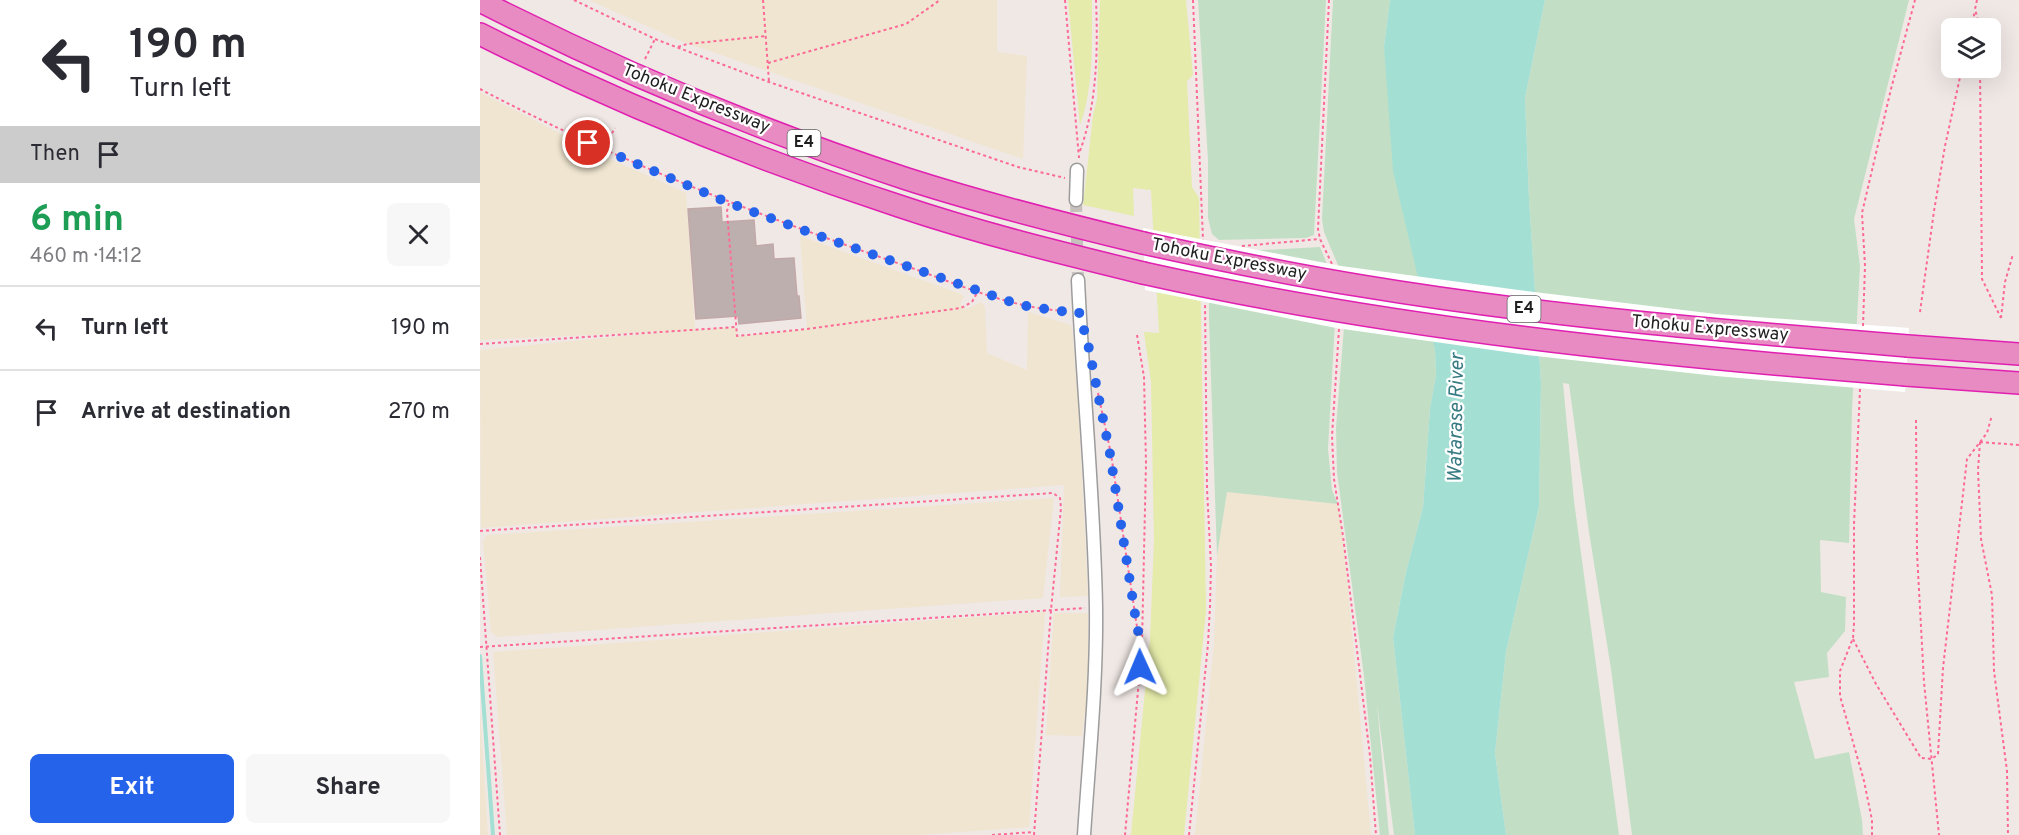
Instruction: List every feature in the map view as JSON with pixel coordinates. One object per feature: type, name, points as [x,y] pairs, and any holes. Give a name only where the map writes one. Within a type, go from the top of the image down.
[{"type":"highway","name":"Tohoku Expressway","points":[[480,1],[549,36],[656,85],[815,147],[978,200],[1143,243],[1242,265],[1363,286],[1517,308],[1706,330],[2019,354]]},
{"type":"highway","name":"Tohoku Expressway","points":[[480,34],[542,65],[649,113],[807,175],[973,229],[1143,273],[1239,294],[1350,314],[1491,333],[1705,359],[2019,383]]},
{"type":"street","points":[[1076,200],[1077,175]]},
{"type":"street","points":[[1078,280],[1096,607],[1095,683],[1084,835]]},
{"type":"path","points":[[574,0],[655,39],[769,82],[1018,167],[1077,175],[1079,154],[1065,0]]},
{"type":"path","points":[[763,0],[769,82]]},
{"type":"path","points":[[768,63],[906,24],[940,0]]},
{"type":"path","points":[[1079,154],[1087,132],[1092,96],[1096,0]]},
{"type":"path","points":[[1193,0],[1204,248]]},
{"type":"path","points":[[1329,0],[1319,220],[1320,239],[1334,269]]},
{"type":"path","points":[[1863,331],[1865,266],[1862,213],[1891,89],[1916,0]]},
{"type":"path","points":[[1973,18],[1977,0]]},
{"type":"path","points":[[1975,9],[1977,18]]},
{"type":"path","points":[[678,47],[687,44],[766,36]]},
{"type":"path","points":[[645,59],[655,39]]},
{"type":"path","points":[[1920,312],[1943,156],[1960,78]]},
{"type":"path","points":[[1980,78],[1982,279],[2001,318],[2005,282],[2013,254]]},
{"type":"path","points":[[480,88],[573,136],[729,203],[1020,305],[1079,312]]},
{"type":"path","points":[[603,149],[615,128]]},
{"type":"path","points":[[729,203],[727,211],[738,336],[961,308],[972,302],[978,291]]},
{"type":"path","points":[[1239,246],[1320,239]]},
{"type":"path","points":[[1189,835],[1208,644],[1211,576],[1207,489],[1205,294]]},
{"type":"path","points":[[480,344],[736,327]]},
{"type":"path","points":[[1340,328],[1332,436],[1334,479],[1363,698],[1376,835]]},
{"type":"path","points":[[1125,835],[1145,606],[1144,377],[1137,335]]},
{"type":"path","points":[[1860,378],[1854,524],[1853,638],[1839,671],[1840,696],[1864,781],[1872,820],[1872,835]]},
{"type":"path","points":[[1098,390],[1142,646]]},
{"type":"path","points":[[1853,638],[1876,684],[1913,746],[1921,758],[1932,759],[1938,754],[1941,688],[1967,459],[1987,433],[1992,415]]},
{"type":"path","points":[[1916,420],[1918,564],[1924,682],[1939,835]]},
{"type":"path","points":[[1980,442],[2019,445]]},
{"type":"path","points":[[1980,442],[1978,470],[1981,539],[1992,595],[1994,671],[2007,771],[2008,835]]},
{"type":"path","points":[[480,531],[1053,493],[1060,498],[1061,508],[1034,833],[992,835]]},
{"type":"path","points":[[480,557],[500,835]]},
{"type":"path","points":[[480,647],[1096,607]]},
{"type":"shaded area","points":[[589,0],[997,0],[997,52],[1027,56],[1023,159],[678,40]]},
{"type":"shaded area","points":[[480,92],[599,154],[686,193],[695,330],[736,327],[738,336],[807,329],[800,236],[961,294],[964,297],[960,304],[967,309],[981,302],[985,307],[987,353],[1027,370],[1028,312],[1070,325],[1078,403],[1088,596],[1060,597],[1064,485],[481,528],[480,350],[676,331],[480,340]]},
{"type":"shaded area","points":[[1227,492],[1338,504],[1343,536],[1371,835],[1195,835],[1214,644],[1217,556]]},
{"type":"shaded area","points":[[1054,498],[1043,598],[497,637],[491,632],[483,541],[487,535]]},
{"type":"shaded area","points":[[1045,612],[1029,827],[919,835],[507,835],[493,652]]},
{"type":"shaded area","points":[[1054,613],[1088,613],[1088,687],[1082,736],[1046,735]]},
{"type":"shaded area","points":[[480,711],[488,835],[480,835]]},
{"type":"green space","points":[[1068,0],[1092,0],[1090,79],[1085,111],[1080,125]]},
{"type":"green space","points":[[1100,0],[1186,0],[1193,75],[1187,81],[1192,187],[1199,198],[1206,610],[1184,835],[1131,835],[1150,639],[1154,539],[1151,382],[1144,332],[1159,333],[1151,190],[1133,188],[1134,216],[1083,205],[1097,99]]},
{"type":"green space","points":[[1198,0],[1326,0],[1314,235],[1306,238],[1219,240],[1212,234],[1208,218],[1208,160]]},
{"type":"green space","points":[[1333,0],[1390,0],[1384,46],[1435,350],[1436,375],[1430,408],[1423,507],[1406,572],[1393,637],[1415,835],[1394,835],[1377,704],[1389,835],[1380,835],[1364,676],[1337,472],[1336,428],[1344,327],[1338,265],[1324,232],[1322,219]]},
{"type":"green space","points":[[1545,0],[1909,0],[1854,219],[1860,266],[1852,409],[1849,543],[1820,540],[1821,592],[1846,597],[1845,631],[1827,653],[1829,677],[1794,682],[1815,759],[1849,752],[1863,835],[1632,835],[1611,669],[1569,384],[1563,383],[1574,501],[1619,835],[1506,835],[1495,753],[1506,652],[1539,507],[1541,382],[1525,98]]},
{"type":"green space","points":[[1320,247],[1329,269],[1335,322],[1328,449],[1332,490],[1338,504],[1227,492],[1217,556],[1209,253]]},
{"type":"water","name":"Watarase River","points":[[1390,0],[1545,0],[1525,98],[1541,382],[1539,507],[1506,652],[1495,753],[1506,835],[1415,835],[1393,637],[1406,572],[1423,507],[1430,408],[1436,375],[1435,350],[1393,171],[1384,46]]},
{"type":"pier","points":[[1143,228],[1341,266],[1526,291],[1716,314],[1909,328],[1905,392],[1716,376],[1527,355],[1336,328],[1145,290]]},
{"type":"building","points":[[721,207],[722,222],[754,220],[756,246],[773,244],[774,259],[794,258],[801,318],[739,324],[738,316],[696,319],[688,209]]},
{"type":"waterway","points":[[480,656],[493,835]]},
{"type":"tunnel","points":[[1076,200],[1078,280]]},
{"type":"route","points":[[588,143],[729,203],[825,238],[1020,305],[1079,312],[1085,329],[1110,454],[1137,627],[1142,646],[1140,667]]}]
